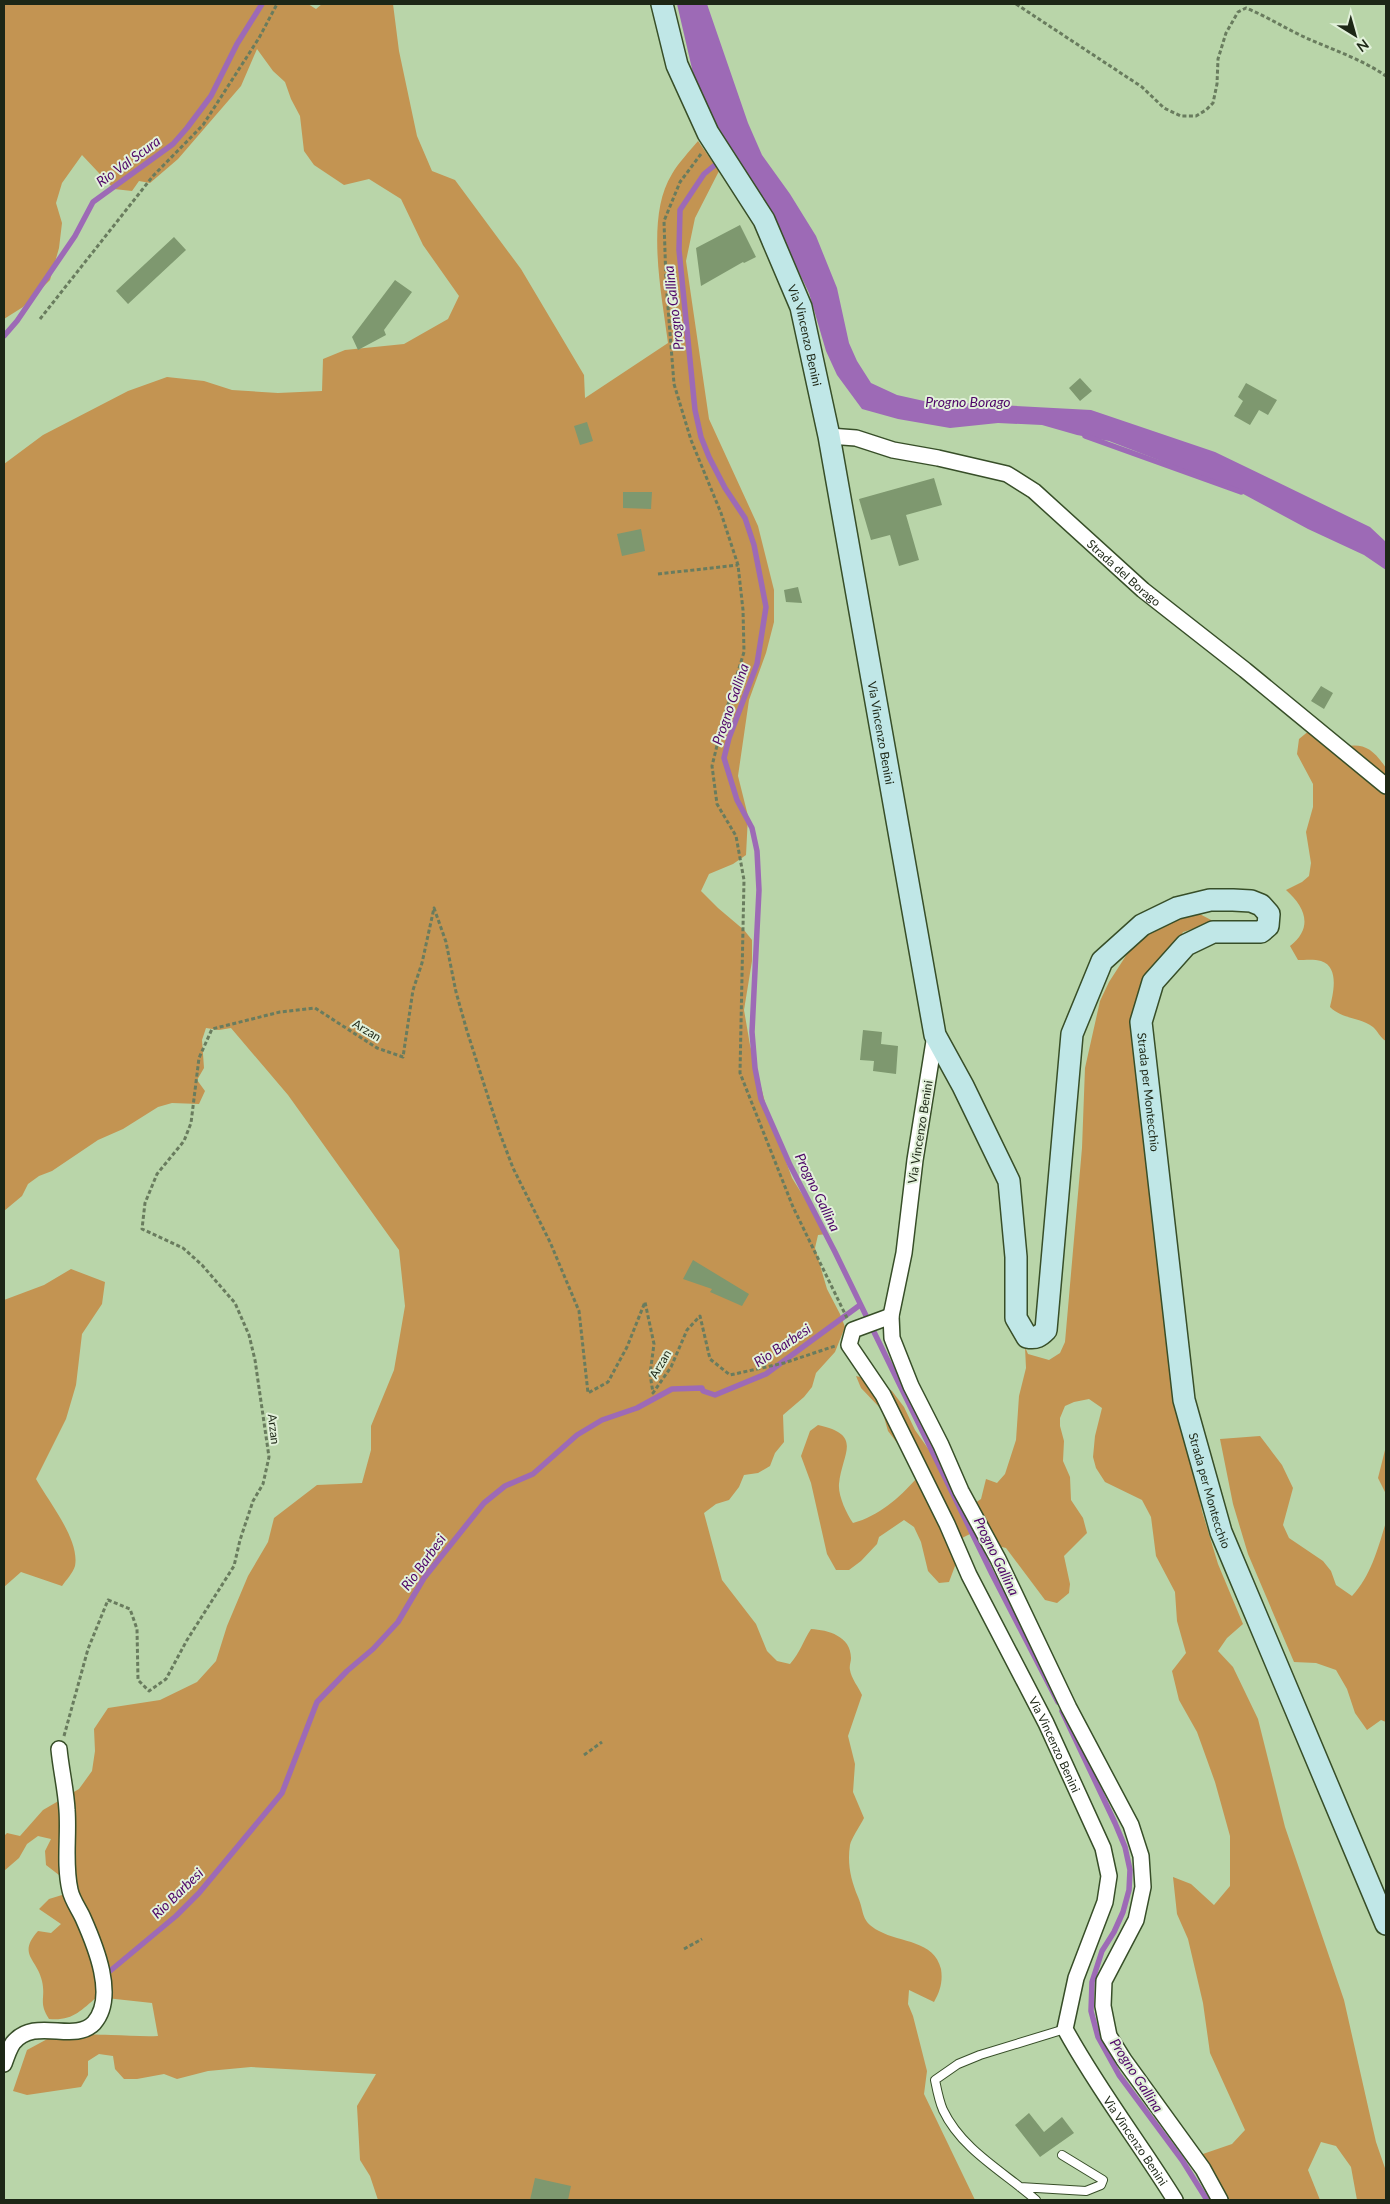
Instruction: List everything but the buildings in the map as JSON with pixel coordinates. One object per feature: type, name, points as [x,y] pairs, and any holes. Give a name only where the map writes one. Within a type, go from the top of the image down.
[{"type":"street","name":"Via Vincenzo Benini","points":[[662,4],[677,65],[721,153],[764,220],[801,307],[828,436],[935,1035],[914,1160],[904,1253],[886,1318],[911,1386],[961,1490],[1022,1606],[1069,1708],[1131,1825],[1142,1856],[1143,1887],[1136,1920],[1104,1981],[1103,2006],[1109,2036],[1124,2060],[1203,2169],[1220,2200]]},
{"type":"street","name":"Strada del Borago","points":[[828,436],[856,438],[893,450],[1007,474],[1034,491],[1143,590],[1245,670],[1386,786]]},
{"type":"street","name":"Strada per Montecchio","points":[[935,1035],[963,1086],[1009,1180],[1016,1257],[1016,1318],[1027,1337],[1034,1338],[1046,1330],[1072,1034],[1102,961],[1142,925],[1177,908],[1210,900],[1251,901],[1261,905],[1269,914],[1268,926],[1261,932],[1213,932],[1186,945],[1153,982],[1141,1022],[1184,1400],[1221,1532],[1386,1924]]},
{"type":"street","points":[[852,1336],[886,1318]]},
{"type":"street","name":"Via Vincenzo Benini","points":[[852,1336],[849,1345],[883,1395],[969,1575],[1042,1715],[1103,1848],[1109,1876],[1105,1902],[1076,1978],[1065,2029],[1083,2062],[1144,2151],[1174,2200]]},
{"type":"street","points":[[4,2064],[13,2043],[24,2035],[40,2029],[76,2031],[88,2029],[97,2019],[103,2006],[102,1970],[83,1919],[70,1891],[67,1856],[67,1810],[59,1753]]},
{"type":"lane","points":[[1036,2200],[986,2162],[955,2130],[942,2109],[935,2080],[958,2064],[980,2055],[1065,2029]]},
{"type":"lane","points":[[1020,2187],[1086,2191],[1101,2185],[1103,2180],[1062,2155]]},
{"type":"path","points":[[40,319],[153,176],[203,125],[259,38],[277,4]]},
{"type":"path","points":[[1016,4],[1142,87],[1164,108],[1181,116],[1196,116],[1213,103],[1217,84],[1218,60],[1226,34],[1238,12],[1246,8],[1264,15],[1302,36],[1373,66],[1386,76]]},
{"type":"path","points":[[721,153],[680,182],[664,220],[666,282],[674,384],[691,440],[738,565],[743,610],[744,652],[723,721],[712,766],[717,804],[736,836],[744,880],[740,1073],[793,1207],[852,1336]]},
{"type":"path","points":[[658,574],[738,565]]},
{"type":"path","name":"Arzan","points":[[59,1753],[88,1649],[108,1600],[130,1609],[137,1629],[138,1680],[150,1691],[166,1678],[187,1640],[234,1566],[240,1540],[253,1501],[263,1484],[269,1456],[253,1351],[249,1335],[234,1303],[202,1265],[183,1248],[142,1229],[145,1203],[157,1174],[184,1141],[191,1123],[200,1058],[212,1029],[280,1012],[315,1008],[377,1048],[403,1057],[414,990],[434,908],[446,942],[456,992],[467,1031],[499,1131],[513,1168],[550,1242],[580,1311],[588,1394],[608,1382],[627,1347],[645,1302],[654,1344],[650,1374],[653,1393],[671,1367],[687,1330],[700,1316],[710,1359],[730,1375],[784,1363],[852,1336]]},
{"type":"path","points":[[584,1755],[602,1742]]},
{"type":"path","points":[[684,1950],[702,1939]]},
{"type":"shaded area","points":[[4,4],[308,4],[316,9],[322,4],[393,4],[399,51],[417,136],[432,171],[455,180],[521,269],[584,375],[585,398],[668,343],[660,280],[657,234],[659,212],[664,192],[672,174],[698,141],[719,171],[695,218],[686,261],[709,419],[758,526],[774,590],[774,622],[766,653],[749,700],[738,776],[748,816],[746,855],[733,864],[709,874],[701,891],[744,930],[752,940],[752,961],[744,1010],[750,1045],[766,1106],[792,1178],[827,1234],[818,1235],[815,1248],[827,1289],[845,1327],[835,1352],[816,1373],[812,1387],[804,1397],[783,1415],[784,1442],[775,1453],[770,1466],[758,1473],[744,1475],[739,1487],[729,1500],[716,1504],[704,1513],[722,1580],[756,1624],[767,1651],[777,1661],[790,1664],[811,1629],[831,1633],[843,1639],[850,1650],[851,1673],[862,1695],[848,1736],[855,1764],[853,1792],[864,1818],[850,1845],[849,1865],[864,1916],[869,1924],[888,1935],[924,1947],[937,1960],[941,1969],[942,1978],[934,2002],[909,1990],[908,2004],[913,2016],[927,2071],[924,2094],[975,2200],[378,2200],[370,2176],[360,2160],[357,2106],[376,2074],[251,2067],[208,2071],[177,2079],[164,2074],[137,2079],[124,2079],[115,2069],[113,2056],[99,2054],[88,2061],[88,2075],[81,2087],[27,2095],[13,2091],[27,2050],[64,2030],[88,2034],[158,2036],[152,2003],[97,1997],[81,2011],[70,2017],[49,2019],[43,2004],[40,1973],[30,1956],[29,1946],[38,1931],[51,1933],[61,1924],[39,1909],[49,1899],[62,1895],[68,1882],[46,1865],[45,1851],[51,1839],[38,1836],[27,1844],[19,1858],[4,1871],[4,1836],[7,1833],[20,1836],[43,1810],[79,1789],[92,1771],[95,1751],[94,1729],[108,1708],[160,1700],[197,1682],[216,1661],[227,1626],[248,1576],[268,1542],[274,1518],[317,1485],[362,1483],[371,1450],[371,1426],[394,1370],[405,1306],[399,1250],[288,1095],[231,1028],[219,1030],[206,1028],[202,1040],[204,1068],[197,1080],[205,1091],[199,1104],[172,1103],[158,1107],[123,1129],[98,1140],[52,1171],[39,1176],[28,1184],[22,1196],[4,1211],[4,464],[43,435],[128,391],[167,377],[204,381],[232,390],[278,393],[322,391],[323,359],[345,350],[404,344],[448,319],[459,296],[423,245],[401,199],[369,179],[344,185],[314,165],[304,151],[300,116],[285,82],[273,71],[257,49],[241,86],[178,159],[150,183],[139,181],[132,191],[114,189],[82,155],[62,183],[56,203],[62,223],[59,248],[50,280],[23,307],[4,319]]},
{"type":"shaded area","points":[[677,4],[707,4],[748,123],[762,155],[790,194],[816,236],[837,288],[849,343],[857,361],[871,383],[897,395],[924,401],[1091,410],[1215,452],[1370,527],[1386,542],[1386,570],[1364,555],[1308,529],[1234,489],[1109,441],[1077,435],[1042,425],[998,423],[950,428],[898,419],[862,409],[837,375],[826,351],[809,293],[793,260],[717,134],[705,110],[693,73]]},
{"type":"shaded area","points":[[1310,730],[1337,748],[1360,746],[1370,750],[1386,768],[1386,1041],[1373,1027],[1362,1021],[1340,1014],[1330,1007],[1334,981],[1331,969],[1321,961],[1298,960],[1290,946],[1302,932],[1304,917],[1298,903],[1286,890],[1309,876],[1311,863],[1306,832],[1313,807],[1313,784],[1297,754],[1299,739]]},
{"type":"shaded area","points":[[1190,909],[1215,922],[1183,932],[1139,1006],[1175,1374],[1202,1511],[1218,1564],[1243,1624],[1227,1638],[1218,1651],[1233,1667],[1258,1719],[1285,1827],[1344,2000],[1376,2142],[1386,2171],[1386,2200],[1357,2200],[1351,2167],[1336,2146],[1321,2142],[1308,2170],[1320,2200],[1192,2200],[1225,2197],[1200,2155],[1232,2144],[1245,2130],[1210,2053],[1203,2003],[1188,1939],[1177,1914],[1173,1877],[1191,1884],[1214,1905],[1230,1886],[1230,1836],[1215,1782],[1197,1732],[1179,1700],[1172,1671],[1186,1653],[1177,1621],[1175,1592],[1156,1556],[1151,1517],[1142,1500],[1105,1482],[1096,1468],[1093,1457],[1095,1436],[1102,1408],[1089,1399],[1074,1402],[1065,1406],[1060,1418],[1064,1441],[1063,1461],[1070,1477],[1071,1500],[1083,1518],[1087,1533],[1064,1556],[1070,1584],[1069,1593],[1057,1603],[1045,1600],[1006,1548],[970,1534],[958,1540],[955,1566],[949,1582],[939,1583],[928,1571],[921,1542],[914,1527],[904,1520],[879,1537],[877,1544],[861,1561],[849,1570],[836,1570],[827,1554],[811,1483],[801,1456],[810,1431],[818,1425],[832,1429],[841,1434],[846,1440],[846,1454],[839,1488],[843,1504],[853,1523],[871,1516],[888,1506],[916,1479],[911,1461],[888,1431],[882,1410],[861,1388],[856,1376],[879,1382],[892,1391],[904,1407],[915,1430],[969,1507],[981,1499],[986,1479],[997,1483],[1005,1474],[1016,1440],[1019,1396],[1026,1368],[1025,1347],[1028,1354],[1049,1360],[1060,1353],[1065,1342],[1082,1148],[1085,1068],[1100,1001],[1109,982],[1138,937]]},
{"type":"shaded area","points":[[71,1269],[105,1282],[102,1304],[82,1334],[76,1385],[66,1419],[36,1479],[68,1533],[73,1545],[75,1566],[62,1586],[21,1572],[4,1587],[4,1300],[44,1285]]},
{"type":"shaded area","points":[[1260,1436],[1282,1465],[1293,1488],[1283,1525],[1289,1538],[1323,1561],[1331,1571],[1336,1585],[1352,1596],[1369,1571],[1386,1522],[1386,1722],[1381,1720],[1367,1730],[1355,1713],[1347,1689],[1336,1670],[1316,1663],[1294,1662],[1248,1554],[1233,1504],[1220,1439]]},
{"type":"shaded area","points":[[1386,1446],[1386,1494],[1378,1478]]},
{"type":"waterway","name":"Rio Val Scura","points":[[4,336],[17,321],[75,236],[93,202],[173,144],[187,128],[211,96],[237,44],[262,4]]},
{"type":"waterway","name":"Progno Gallina","points":[[721,160],[704,174],[680,210],[679,250],[695,410],[701,437],[725,488],[745,518],[754,545],[766,607],[757,664],[729,738],[724,758],[737,800],[752,828],[757,851],[759,890],[752,1032],[755,1068],[761,1099],[790,1165],[835,1252],[992,1574],[1058,1702]]},
{"type":"waterway","name":"Progno Borago","points":[[1085,436],[1241,492]]},
{"type":"waterway","name":"Rio Barbesi","points":[[110,1971],[176,1916],[199,1893],[282,1793],[317,1702],[347,1671],[373,1649],[398,1622],[424,1578],[484,1503],[505,1486],[533,1474],[577,1435],[602,1420],[637,1408],[672,1389],[702,1388],[703,1391],[715,1395],[766,1374],[860,1305]]},
{"type":"waterway","name":"Progno Gallina","points":[[1062,1711],[1115,1823],[1125,1847],[1130,1870],[1129,1890],[1123,1912],[1114,1932],[1102,1951],[1092,1982],[1091,2011],[1098,2037],[1119,2075],[1182,2160],[1207,2200]]}]
